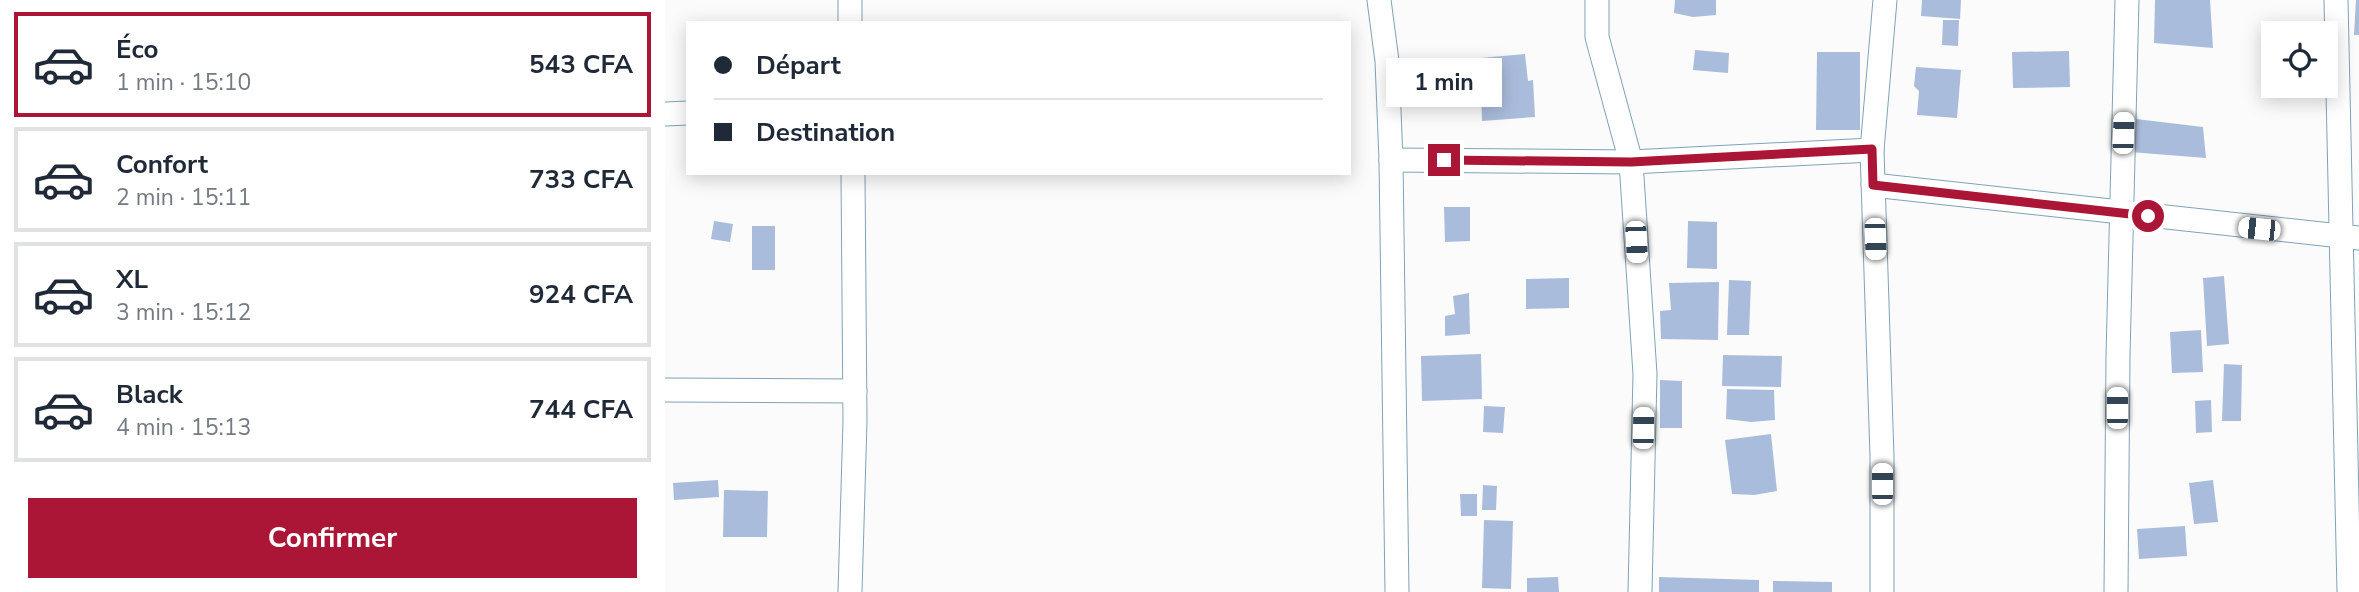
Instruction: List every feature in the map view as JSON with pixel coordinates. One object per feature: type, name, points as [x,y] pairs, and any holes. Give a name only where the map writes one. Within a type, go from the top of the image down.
[{"type":"street","points":[[850,0],[850,21]]},
{"type":"street","points":[[1379,0],[1387,61],[1391,160],[1398,592]]},
{"type":"street","points":[[1597,0],[1597,37],[1631,162],[1645,374],[1640,592]]},
{"type":"street","points":[[1882,592],[1882,457],[1872,149],[1885,0]]},
{"type":"street","points":[[2116,592],[2127,0]]},
{"type":"street","points":[[2336,0],[2351,238],[2342,368],[2349,592]]},
{"type":"street","points":[[665,114],[686,113]]},
{"type":"street","points":[[1391,160],[1631,162],[1872,149]]},
{"type":"street","points":[[850,592],[855,391],[853,175]]},
{"type":"street","points":[[1873,185],[2351,238]]},
{"type":"street","points":[[665,390],[855,391]]},
{"type":"building","points":[[1675,0],[1716,0],[1716,15],[1693,17],[1674,13]]},
{"type":"building","points":[[1922,0],[1961,0],[1960,19],[1921,16]]},
{"type":"building","points":[[2155,0],[2210,0],[2213,48],[2154,43]]},
{"type":"building","points":[[2356,0],[2359,0],[2359,35],[2354,35]]},
{"type":"building","points":[[1943,20],[1959,20],[1958,46],[1942,45]]},
{"type":"building","points":[[1695,50],[1729,53],[1728,73],[1693,70]]},
{"type":"building","points":[[2069,51],[2070,87],[2013,88],[2012,52]]},
{"type":"building","points":[[1817,52],[1860,52],[1860,130],[1816,130]]},
{"type":"building","points":[[1525,54],[1528,81],[1533,80],[1535,117],[1482,121],[1480,58]]},
{"type":"building","points":[[1916,67],[1961,70],[1957,118],[1917,115],[1919,91],[1914,86]]},
{"type":"building","points":[[2136,119],[2203,127],[2206,158],[2130,152]]},
{"type":"building","points":[[1444,207],[1470,207],[1470,241],[1445,242]]},
{"type":"building","points":[[714,221],[733,224],[730,242],[711,239]]},
{"type":"building","points":[[1688,221],[1717,222],[1717,269],[1687,268]]},
{"type":"building","points":[[752,226],[775,226],[775,270],[752,270]]},
{"type":"building","points":[[2224,276],[2229,344],[2207,346],[2203,278]]},
{"type":"building","points":[[1569,278],[1569,308],[1526,309],[1526,279]]},
{"type":"building","points":[[1729,280],[1751,281],[1749,335],[1727,335]]},
{"type":"building","points":[[1719,282],[1718,340],[1661,339],[1660,311],[1671,310],[1669,283]]},
{"type":"building","points":[[1469,293],[1470,334],[1445,336],[1445,316],[1455,314],[1453,296]]},
{"type":"building","points":[[2201,330],[2203,372],[2172,373],[2170,332]]},
{"type":"building","points":[[1481,354],[1482,399],[1422,401],[1421,356]]},
{"type":"building","points":[[1723,355],[1782,356],[1781,387],[1722,386]]},
{"type":"building","points":[[2224,364],[2242,365],[2241,421],[2222,421]]},
{"type":"building","points":[[1660,380],[1682,381],[1682,428],[1660,428]]},
{"type":"building","points":[[1727,389],[1774,390],[1775,420],[1751,422],[1726,419]]},
{"type":"building","points":[[2211,400],[2212,432],[2196,433],[2195,401]]},
{"type":"building","points":[[1484,406],[1505,407],[1503,433],[1483,432]]},
{"type":"building","points":[[1771,434],[1777,491],[1754,495],[1732,494],[1725,440]]},
{"type":"building","points":[[718,480],[719,497],[674,500],[673,483]]},
{"type":"building","points":[[2213,480],[2218,522],[2194,524],[2189,483]]},
{"type":"building","points":[[1483,485],[1497,486],[1496,510],[1482,510]]},
{"type":"building","points":[[724,490],[768,491],[767,537],[723,537]]},
{"type":"building","points":[[1460,494],[1477,494],[1477,516],[1461,516]]},
{"type":"building","points":[[1484,520],[1513,521],[1511,589],[1482,588]]},
{"type":"building","points":[[2185,526],[2187,556],[2139,559],[2137,529]]},
{"type":"building","points":[[1558,577],[1559,592],[1527,592],[1527,578]]},
{"type":"building","points":[[1659,577],[1759,580],[1759,592],[1659,592]]},
{"type":"building","points":[[1773,581],[1832,582],[1832,592],[1773,592]]},
{"type":"route","points":[[1444,160],[1631,162],[1872,149],[1873,185],[2148,216]]}]
